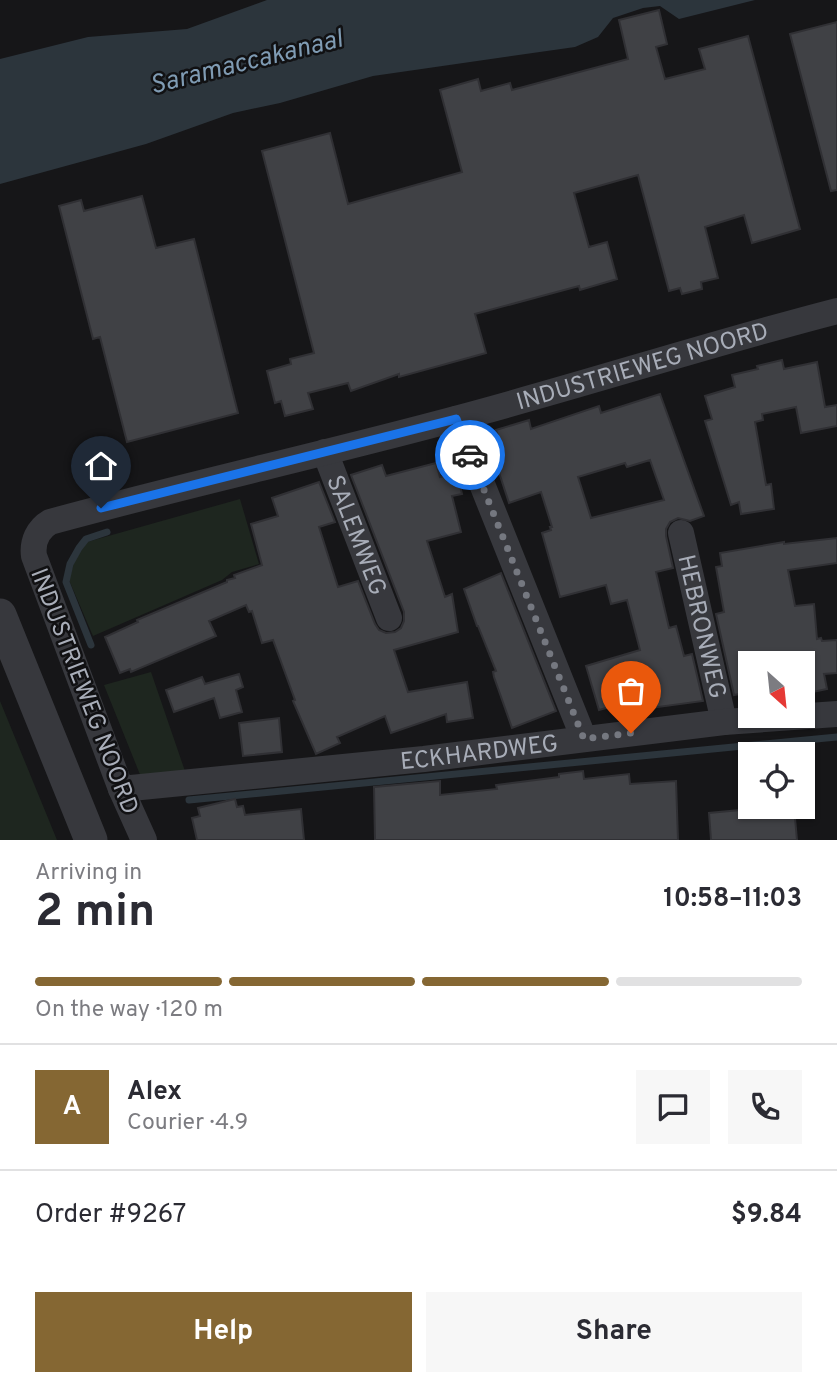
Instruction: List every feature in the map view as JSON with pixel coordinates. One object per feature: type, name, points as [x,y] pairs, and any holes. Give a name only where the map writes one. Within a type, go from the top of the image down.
[{"type":"street","name":"INDUSTRIEWEG NOORD","points":[[144,840],[121,789],[34,556],[38,533],[50,522],[456,419],[755,332],[837,311]]},
{"type":"street","points":[[456,419],[584,739]]},
{"type":"street","name":"SALEMWEG","points":[[324,452],[389,618]]},
{"type":"street","name":"HEBRONWEG","points":[[681,533],[724,722]]},
{"type":"street","points":[[0,615],[91,840]]},
{"type":"street","name":"ECKHARDWEG","points":[[121,789],[424,759],[724,722],[837,714]]},
{"type":"shaded area","points":[[240,499],[259,564],[232,572],[222,580],[93,636],[69,580],[74,562],[87,542]]},
{"type":"shaded area","points":[[151,672],[187,777],[143,782],[104,685]]},
{"type":"shaded area","points":[[0,701],[57,840],[0,840]]},
{"type":"water","name":"Saramaccakanaal","points":[[267,0],[755,0],[679,19],[660,6],[643,8],[613,18],[598,37],[575,47],[373,76],[280,103],[233,113],[146,144],[0,184],[0,59],[88,37],[187,29]]},
{"type":"building","points":[[659,10],[667,44],[656,47],[665,79],[705,69],[699,49],[748,36],[800,229],[752,243],[744,215],[705,227],[718,278],[701,282],[702,289],[682,294],[680,288],[669,291],[638,175],[574,193],[589,247],[607,242],[617,279],[580,290],[579,286],[475,314],[486,353],[399,377],[399,374],[351,391],[348,383],[308,393],[313,409],[285,416],[281,401],[275,403],[267,371],[291,364],[290,359],[314,353],[262,151],[330,133],[348,204],[462,172],[440,90],[478,79],[481,91],[510,83],[512,90],[628,59],[619,20]]},
{"type":"building","points":[[837,22],[837,190],[831,191],[790,34]]},
{"type":"building","points":[[142,196],[156,248],[194,239],[238,413],[127,442],[100,337],[93,339],[59,206],[81,200],[84,211]]},
{"type":"building","points":[[782,360],[784,369],[817,362],[825,407],[837,405],[837,426],[801,433],[796,407],[762,414],[763,420],[755,422],[766,485],[771,484],[774,509],[741,514],[739,502],[731,505],[705,421],[712,419],[705,396],[735,387],[732,375]]},
{"type":"building","points":[[660,394],[704,516],[690,521],[678,518],[670,522],[666,536],[673,568],[656,572],[669,628],[676,626],[684,656],[692,654],[703,701],[651,708],[649,696],[599,710],[586,666],[640,650],[627,600],[611,604],[606,585],[560,597],[542,533],[552,527],[541,492],[509,503],[489,442],[499,439],[496,430],[529,420],[531,429],[599,406],[601,413]],"holes":[[[650,460],[664,500],[591,518],[578,477],[625,463],[627,467]]]},
{"type":"building","points":[[436,463],[440,477],[457,473],[462,494],[452,496],[461,532],[427,541],[445,597],[452,594],[458,632],[394,650],[408,692],[467,682],[473,718],[447,722],[446,714],[391,733],[385,716],[337,737],[340,743],[316,754],[293,701],[295,700],[273,640],[262,643],[252,611],[249,612],[246,605],[209,621],[216,636],[131,672],[130,669],[120,673],[105,637],[138,622],[137,620],[227,582],[235,578],[234,575],[262,565],[251,524],[278,516],[272,498],[319,482],[335,522],[319,527],[338,587],[358,581],[379,630],[386,633],[395,632],[401,628],[404,612],[351,475],[382,465],[386,476]]},
{"type":"building","points":[[837,538],[837,563],[788,570],[795,606],[814,604],[817,639],[837,640],[837,673],[824,674],[827,689],[816,691],[816,651],[738,651],[738,694],[734,695],[716,614],[724,612],[716,567],[722,566],[720,553]]},
{"type":"building","points":[[501,573],[556,711],[512,728],[494,677],[493,672],[496,671],[464,589]]},
{"type":"building","points":[[239,674],[243,687],[236,690],[242,712],[220,718],[214,698],[174,712],[166,690],[202,677],[205,684]]},
{"type":"building","points":[[279,718],[282,752],[243,756],[239,723]]},
{"type":"building","points":[[583,771],[584,779],[629,774],[630,784],[676,781],[678,840],[375,840],[374,787],[440,781],[440,795],[497,789],[496,785],[559,777],[559,774]]},
{"type":"building","points":[[235,799],[237,807],[243,806],[245,815],[301,809],[304,840],[197,840],[192,818],[200,816],[198,808]]},
{"type":"building","points":[[738,810],[738,819],[795,819],[797,840],[711,840],[709,813]]},
{"type":"waterway","points":[[91,645],[66,582],[70,564],[86,539],[107,532]]},
{"type":"waterway","points":[[189,800],[837,737]]},
{"type":"way so far","points":[[470,455],[584,739],[631,733]]},
{"type":"route","points":[[101,508],[456,419],[470,455]]}]
